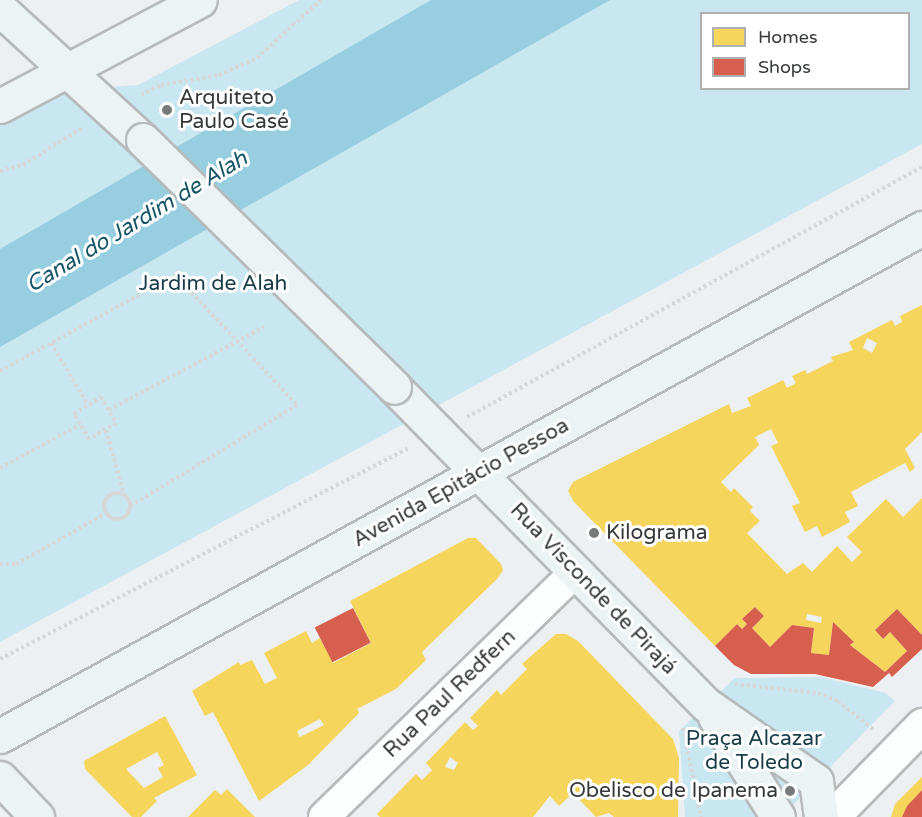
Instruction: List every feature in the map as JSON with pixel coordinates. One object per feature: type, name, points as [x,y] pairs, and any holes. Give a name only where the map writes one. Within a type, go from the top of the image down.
[{"type":"main road","points":[[0,106],[200,0]]},
{"type":"main road","name":"Rua Visconde de Pirajá","points":[[0,9],[143,140],[394,387],[707,705],[816,781],[821,817]]},
{"type":"main road","name":"Avenida Epitácio Pessoa","points":[[0,736],[922,228]]},
{"type":"main road","name":"Rua Visconde de Pirajá","points":[[707,705],[778,817]]},
{"type":"main road","points":[[0,778],[37,817]]},
{"type":"street","name":"Rua Paul Redfern","points":[[324,817],[576,571]]},
{"type":"street","points":[[832,817],[922,725]]},
{"type":"path","points":[[0,171],[23,165],[110,110],[161,85],[219,75],[257,58],[321,0]]},
{"type":"path","points":[[0,371],[176,275],[297,405],[130,506],[121,519],[105,514],[16,564],[0,564]]},
{"type":"path","points":[[109,410],[264,327]]},
{"type":"path","points":[[51,344],[88,405]]},
{"type":"path","points":[[101,397],[109,410],[116,423],[89,439],[74,414],[101,397]]},
{"type":"path","points":[[0,468],[80,425]]},
{"type":"path","points":[[106,430],[124,495],[130,506]]},
{"type":"path","points":[[105,514],[103,505],[107,497],[115,493],[124,495]]},
{"type":"green space","name":"Jardim de Alah","points":[[299,0],[922,0],[922,144],[0,642],[0,124],[53,91],[138,85]]},
{"type":"green space","name":"Praça Alcazar de Toledo","points":[[820,677],[886,693],[895,701],[781,817],[685,817],[679,731],[735,678]]},
{"type":"water","name":"Canal do Jardim de Alah","points":[[431,0],[610,0],[0,347],[0,249]]},
{"type":"building: Homes","points":[[922,305],[922,432],[905,449],[915,468],[910,472],[905,463],[851,492],[858,506],[845,512],[850,522],[822,537],[817,526],[805,532],[792,506],[800,503],[771,446],[778,443],[771,429],[755,437],[759,445],[721,482],[731,492],[734,488],[753,507],[750,511],[760,521],[747,533],[787,574],[803,563],[812,572],[837,546],[852,562],[862,552],[847,537],[886,499],[903,517],[922,498],[922,635],[897,609],[875,630],[883,639],[890,632],[907,651],[885,672],[850,645],[854,642],[833,622],[829,655],[811,653],[814,628],[792,625],[770,647],[752,628],[764,616],[755,607],[742,619],[747,624],[742,629],[737,624],[715,646],[574,502],[568,491],[573,482],[729,404],[732,413],[751,406],[747,398],[783,380],[787,388],[796,383],[792,376],[805,370],[807,374],[833,361],[831,357],[853,350],[849,342],[892,320],[895,326],[902,322],[900,316]],"holes":[[[867,338],[877,343],[872,353],[863,348]],[[807,614],[822,617],[821,623],[806,620]]]},
{"type":"building: Homes","points":[[468,538],[476,538],[501,564],[503,570],[498,578],[422,652],[426,660],[396,689],[357,709],[359,713],[308,765],[259,801],[213,712],[205,716],[192,691],[239,662],[240,665],[252,660],[265,684],[277,678],[264,653],[306,631],[312,643],[320,638],[333,663],[371,643],[350,601]],"holes":[[[320,719],[324,725],[300,737],[297,731]]]},
{"type":"building: Homes","points":[[556,634],[566,634],[578,641],[673,739],[679,758],[678,817],[614,817],[609,813],[596,817],[573,793],[559,806],[550,796],[533,817],[380,817],[377,814],[416,774],[422,780],[432,770],[426,763],[465,722],[473,730],[478,726],[470,718],[497,690],[501,695],[527,669],[522,664]],"holes":[[[450,757],[458,763],[454,770],[445,767]]]},
{"type":"building: Homes","points":[[165,716],[197,775],[154,798],[157,801],[141,817],[132,817],[85,769],[84,761]],"holes":[[[157,752],[164,765],[158,768],[163,777],[144,788],[126,769]]]},
{"type":"building: Homes","points":[[922,777],[922,790],[902,817],[891,817],[895,804]]},
{"type":"building: Homes","points":[[227,789],[255,817],[188,817],[215,790],[221,795]]},
{"type":"building: Shops","points":[[755,607],[764,616],[752,628],[770,647],[792,625],[814,628],[811,653],[829,655],[833,622],[854,642],[850,645],[885,672],[907,651],[890,632],[883,639],[875,630],[897,609],[922,635],[922,649],[892,677],[889,673],[873,687],[815,674],[751,674],[734,665],[715,646],[737,624],[742,629],[747,624],[742,619]]},
{"type":"building: Shops","points":[[353,608],[371,643],[332,662],[315,628]]},
{"type":"building: Shops","points":[[922,790],[922,817],[902,817],[907,806]]},
{"type":"place","name":"Arquiteto Paulo Casé","points":[[167,110]]},
{"type":"place","name":"Kilograma","points":[[594,533]]},
{"type":"place","name":"Obelisco de Ipanema","points":[[790,791]]}]
